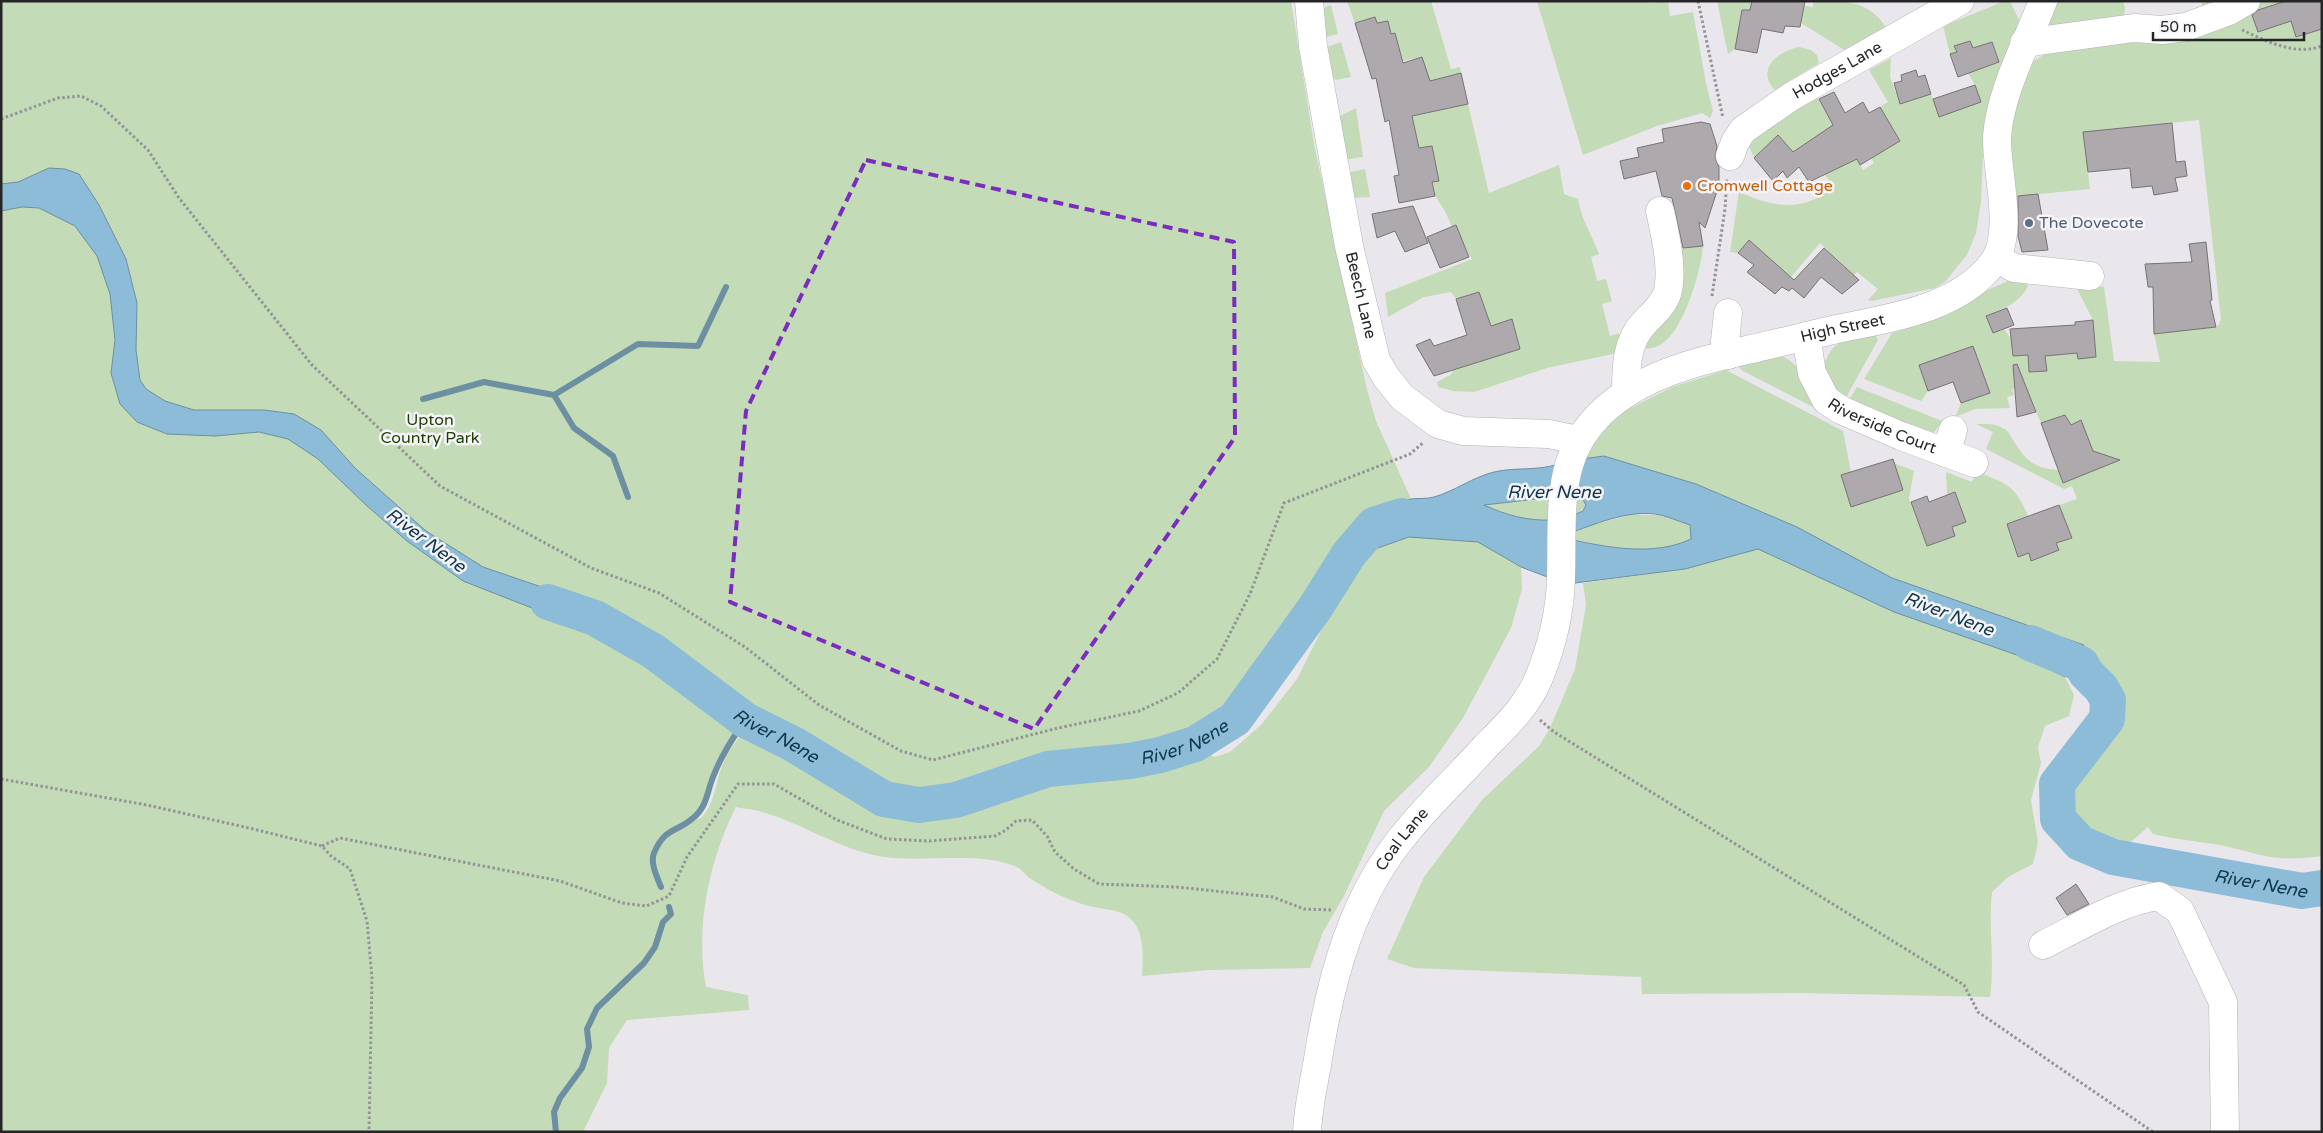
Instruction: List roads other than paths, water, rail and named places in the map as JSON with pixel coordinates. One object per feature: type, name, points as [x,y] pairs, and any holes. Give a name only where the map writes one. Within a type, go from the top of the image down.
[{"type":"street","name":"Beech Lane","points":[[1309,1],[1312,46],[1347,237],[1376,360],[1386,378],[1402,397],[1438,424],[1463,431],[1549,434],[1574,450]]},
{"type":"street","name":"Hodges Lane","points":[[1730,156],[1735,142],[1743,130],[1792,96],[1960,1]]},
{"type":"street","name":"High Street","points":[[1574,450],[1603,410],[1646,381],[1728,355],[1889,318],[1944,300],[1970,285],[1997,258],[2004,233],[1997,135],[2008,89],[2024,43],[2043,1]]},
{"type":"street","points":[[2024,43],[2134,28],[2152,30],[2186,27],[2211,18],[2246,1]]},
{"type":"street","points":[[1626,393],[1628,352],[1632,338],[1660,308],[1667,294],[1670,275],[1669,254],[1660,210]]},
{"type":"street","points":[[1997,258],[2014,268],[2090,276]]},
{"type":"street","points":[[1720,305],[1728,355]]},
{"type":"street","name":"Riverside Court","points":[[1806,336],[1812,373],[1826,400],[1848,413],[1949,442],[1974,463]]},
{"type":"street","name":"Coal Lane","points":[[1307,1132],[1323,1025],[1349,927],[1375,876],[1407,830],[1524,706],[1542,672],[1556,620],[1561,582],[1560,524],[1574,450]]},
{"type":"street","points":[[2044,945],[2126,904],[2144,898],[2159,896],[2180,911],[2223,1002],[2225,1132]]},
{"type":"water","points":[[49,168],[65,169],[79,174],[99,205],[126,259],[137,303],[136,350],[140,380],[146,389],[165,401],[194,410],[264,410],[294,414],[321,430],[356,469],[426,531],[483,567],[600,607],[588,630],[463,581],[407,541],[318,459],[288,439],[259,432],[215,436],[167,434],[137,422],[120,404],[111,373],[115,340],[110,294],[97,256],[75,226],[39,208],[22,207],[1,211],[1,184],[18,182]]},
{"type":"water","points":[[1604,456],[1696,484],[1797,527],[1892,578],[2084,645],[2065,677],[2031,660],[1894,612],[1758,549],[1685,569],[1575,583],[1573,540],[1618,548],[1648,549],[1677,544],[1691,539],[1690,525],[1661,515],[1650,514],[1628,515],[1573,532],[1574,515],[1583,511],[1586,505],[1583,500],[1574,499],[1582,459]]},
{"type":"water","points":[[1558,464],[1554,497],[1484,505],[1517,517],[1551,520],[1550,578],[1521,567],[1478,542],[1409,537],[1372,550],[1350,532],[1369,514],[1393,503],[1434,497],[1494,472],[1543,468]]},
{"type":"waterway","points":[[423,399],[484,382],[554,395],[638,344],[698,346],[726,287]]},
{"type":"waterway","points":[[554,395],[574,428],[613,456],[628,497]]},
{"type":"waterway","name":"River Nene","points":[[548,602],[595,618],[653,651],[745,720],[793,744],[884,799],[919,805],[956,800],[1048,769],[1130,761],[1160,755],[1195,744],[1235,719],[1315,608],[1349,554],[1374,525],[1402,516]]},
{"type":"waterway","name":"River Nene","points":[[2030,643],[2081,664],[2086,673],[2101,688],[2108,700],[2107,719],[2057,784],[2058,819],[2080,843],[2113,857],[2302,891],[2322,888]]},
{"type":"waterway","points":[[661,887],[654,870],[653,861],[658,845],[667,834],[687,823],[698,814],[706,799],[720,762],[745,720]]},
{"type":"waterway","points":[[556,1132],[554,1112],[560,1098],[582,1068],[589,1047],[587,1029],[597,1008],[644,963],[655,947],[663,922],[671,914],[669,907]]},
{"type":"place","name":"Cromwell Cottage","points":[[1687,186]]},
{"type":"place","name":"The Dovecote","points":[[2029,223]]},
{"type":"park label","name":"Upton Country Park","points":[[430,429]]}]
